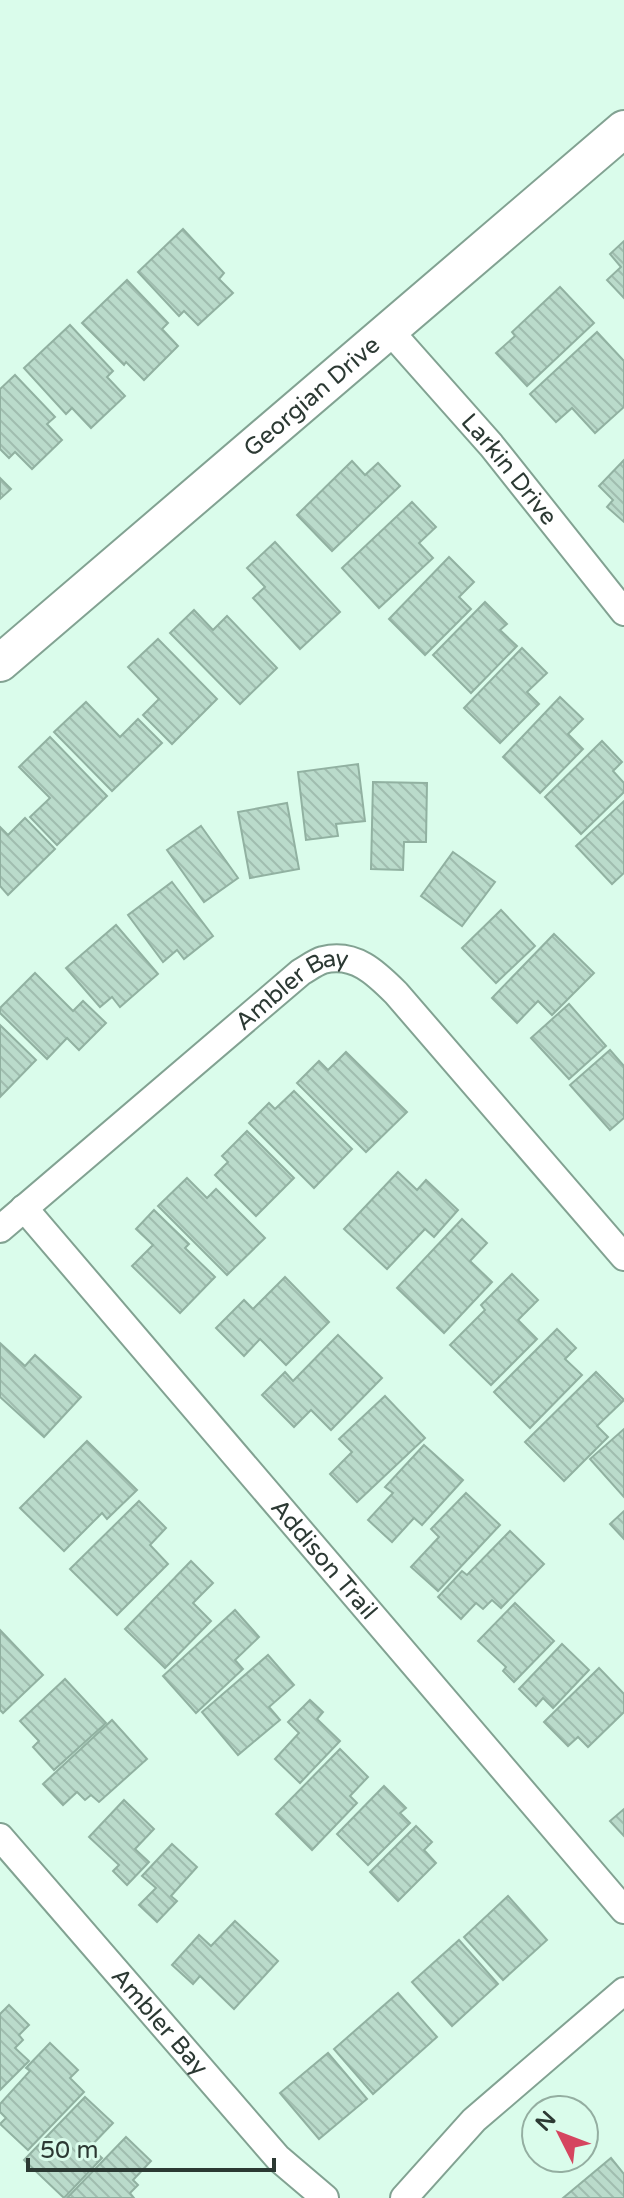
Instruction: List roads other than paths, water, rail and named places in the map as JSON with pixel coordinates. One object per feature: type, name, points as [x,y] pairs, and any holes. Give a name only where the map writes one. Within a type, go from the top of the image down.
[{"type":"main road","name":"Georgian Drive","points":[[0,663],[624,129]]},
{"type":"street","name":"Larkin Drive","points":[[389,330],[491,445],[624,612]]},
{"type":"street","name":"Ambler Bay","points":[[0,1229],[301,972],[322,960],[347,958],[371,968],[396,993],[624,1257]]},
{"type":"street","name":"Addison Trail","points":[[24,1208],[624,1910]]},
{"type":"street","name":"Ambler Bay","points":[[0,1837],[269,2148],[325,2198]]},
{"type":"street","points":[[404,2198],[474,2120],[624,1991]]}]
